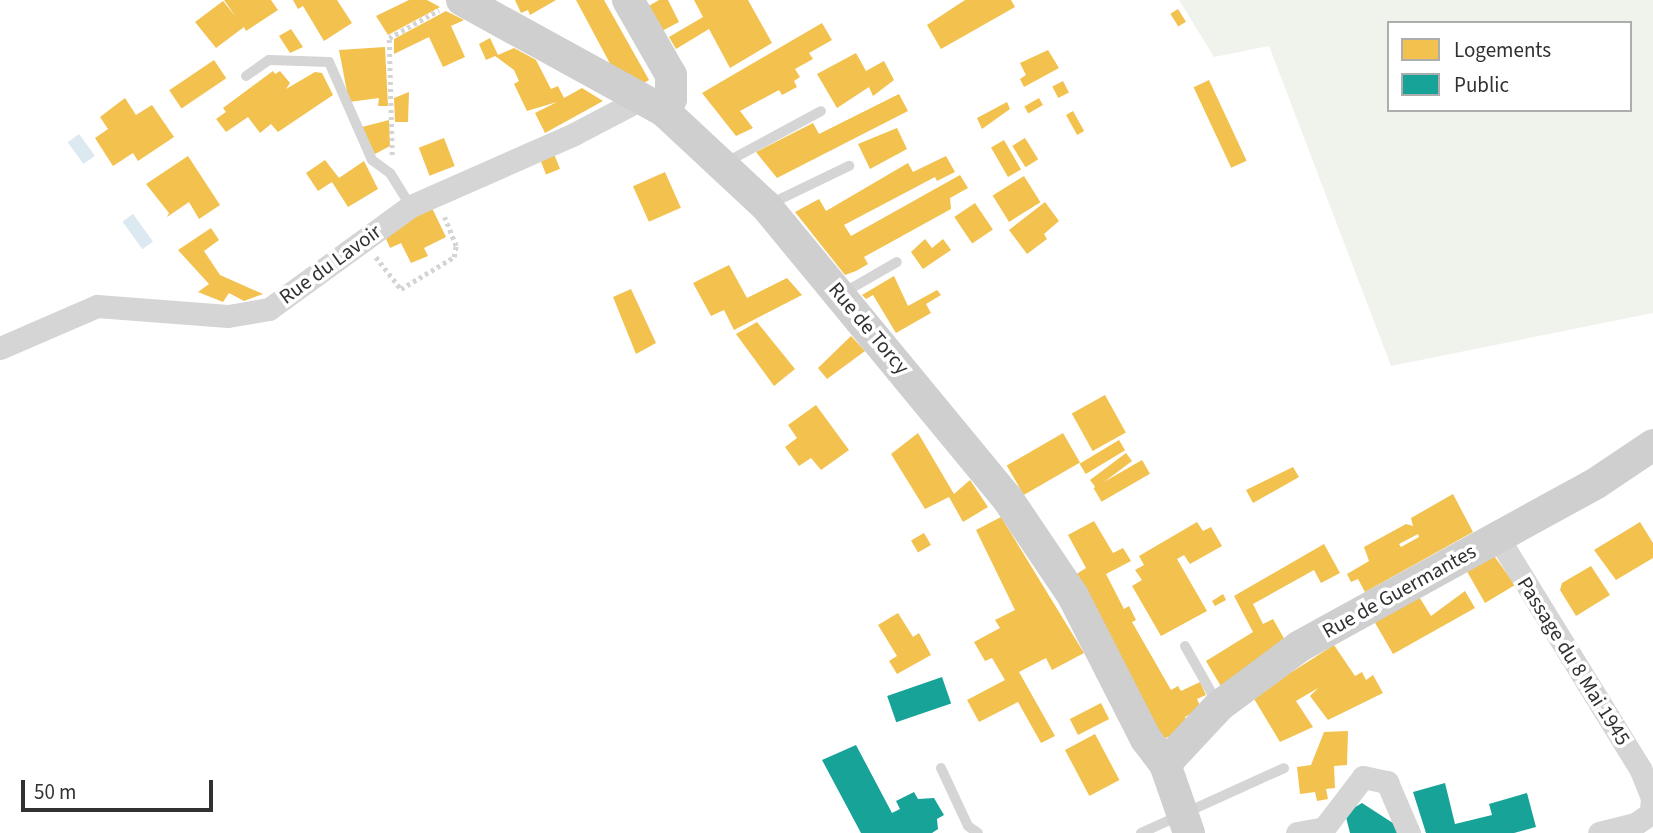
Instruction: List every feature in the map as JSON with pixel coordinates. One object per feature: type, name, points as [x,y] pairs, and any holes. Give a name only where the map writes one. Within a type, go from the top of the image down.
[{"type":"street","points":[[628,0],[671,75],[671,99],[652,105]]},
{"type":"street","name":"Rue de Torcy","points":[[454,3],[652,105],[766,206],[1007,498],[1073,596],[1146,739],[1165,764],[1187,825]]},
{"type":"street","name":"Rue du Lavoir","points":[[0,348],[97,306],[228,316],[269,309],[411,206],[435,193],[574,134],[652,105]]},
{"type":"street","name":"Rue de Guermantes","points":[[1165,764],[1219,706],[1300,646],[1595,484],[1653,445]]},
{"type":"street","name":"Passage du 8 Mai 1945","points":[[1497,536],[1640,768],[1652,797],[1651,813],[1635,824],[1599,833]]},
{"type":"street","points":[[1297,833],[1324,828],[1363,777],[1387,782],[1409,833]]},
{"type":"lane","points":[[246,76],[269,60],[329,62],[372,160],[390,173],[411,206]]},
{"type":"lane","points":[[722,166],[741,151],[821,111]]},
{"type":"lane","points":[[766,206],[849,166]]},
{"type":"lane","points":[[841,294],[897,262]]},
{"type":"lane","points":[[1185,646],[1219,706]]},
{"type":"lane","points":[[941,768],[968,826],[978,833]]},
{"type":"lane","points":[[1141,833],[1187,825],[1284,768]]},
{"type":"path","points":[[390,173],[394,141],[389,38],[454,3]]},
{"type":"path","points":[[364,240],[401,289],[454,257],[456,246],[435,193]]},
{"type":"shaded area","points":[[1179,0],[1653,0],[1653,313],[1391,366],[1269,46],[1214,57]]},
{"type":"shaded area","points":[[79,134],[95,156],[84,164],[68,142]]},
{"type":"shaded area","points":[[133,214],[153,242],[142,249],[122,222]]},
{"type":"building: Logements","points":[[224,0],[271,0],[278,10],[246,31],[244,27],[216,48],[195,22],[223,1],[236,17]]},
{"type":"building: Logements","points":[[293,0],[337,0],[352,23],[324,41],[303,6],[298,9]]},
{"type":"building: Logements","points":[[409,0],[427,0],[440,7],[388,35],[376,16]]},
{"type":"building: Logements","points":[[515,0],[556,0],[530,15],[528,10],[521,13]]},
{"type":"building: Logements","points":[[576,0],[604,0],[649,80],[640,85],[614,71]]},
{"type":"building: Logements","points":[[659,0],[668,0],[679,22],[660,32],[647,7]]},
{"type":"building: Logements","points":[[694,0],[748,0],[772,43],[730,68],[709,29],[676,49],[669,37],[703,17]]},
{"type":"building: Logements","points":[[965,0],[1011,0],[1015,7],[941,49],[927,25]]},
{"type":"building: Logements","points":[[1178,9],[1186,22],[1178,26],[1170,14]]},
{"type":"building: Logements","points":[[446,11],[464,20],[451,26],[465,57],[443,67],[429,37],[394,54],[394,39]]},
{"type":"building: Logements","points":[[822,23],[832,40],[809,53],[813,59],[795,69],[800,77],[794,81],[797,87],[782,95],[779,90],[740,111],[753,128],[736,136],[702,93]]},
{"type":"building: Logements","points":[[291,29],[303,47],[290,53],[279,36]]},
{"type":"building: Logements","points":[[490,38],[498,55],[514,48],[536,60],[551,89],[558,86],[564,98],[582,88],[603,101],[545,133],[535,113],[557,102],[527,111],[514,84],[519,81],[514,70],[495,56],[486,60],[479,44]]},
{"type":"building: Logements","points":[[385,47],[388,106],[378,106],[379,98],[349,102],[339,50]]},
{"type":"building: Logements","points":[[1048,50],[1059,68],[1024,87],[1020,79],[1026,75],[1020,63]]},
{"type":"building: Logements","points":[[856,53],[866,71],[884,61],[894,80],[873,96],[869,87],[837,108],[817,74]]},
{"type":"building: Logements","points":[[214,60],[226,78],[182,108],[169,90]]},
{"type":"building: Logements","points":[[273,71],[275,74],[280,71],[290,83],[286,89],[315,72],[322,73],[333,95],[278,132],[271,124],[260,133],[248,117],[226,132],[216,119],[226,112],[223,108]]},
{"type":"building: Logements","points":[[1209,80],[1247,161],[1231,168],[1194,87]]},
{"type":"building: Logements","points":[[1063,81],[1069,93],[1058,98],[1052,86]]},
{"type":"building: Logements","points":[[409,92],[408,122],[395,122],[394,98]]},
{"type":"building: Logements","points":[[899,94],[908,111],[777,178],[756,152],[813,123],[819,134]]},
{"type":"building: Logements","points":[[125,98],[136,115],[152,105],[174,137],[138,161],[133,153],[113,166],[95,138],[108,129],[100,117]]},
{"type":"building: Logements","points":[[1039,98],[1043,105],[1028,113],[1024,106]]},
{"type":"building: Logements","points":[[1007,102],[1010,109],[982,129],[977,118]]},
{"type":"building: Logements","points":[[1073,111],[1084,131],[1077,135],[1066,115]]},
{"type":"building: Logements","points":[[389,120],[390,146],[375,154],[362,127]]},
{"type":"building: Logements","points":[[897,128],[907,149],[870,169],[858,144]]},
{"type":"building: Logements","points":[[444,138],[455,166],[430,176],[419,148]]},
{"type":"building: Logements","points":[[1025,138],[1038,159],[1026,167],[1012,146]]},
{"type":"building: Logements","points":[[1004,140],[1021,169],[1008,177],[991,148]]},
{"type":"building: Logements","points":[[554,154],[560,169],[546,174],[540,160]]},
{"type":"building: Logements","points":[[188,156],[220,205],[199,219],[189,202],[167,217],[169,213],[146,184]]},
{"type":"building: Logements","points":[[946,156],[955,172],[937,181],[935,177],[844,225],[851,236],[960,175],[968,188],[950,198],[951,209],[864,257],[868,264],[856,271],[845,275],[795,212],[819,199],[826,211],[908,163],[913,172]]},
{"type":"building: Logements","points":[[325,160],[339,178],[364,161],[378,189],[348,207],[332,182],[318,191],[306,173]]},
{"type":"building: Logements","points":[[665,172],[681,208],[649,222],[633,186]]},
{"type":"building: Logements","points":[[1024,176],[1040,202],[1009,222],[993,196]]},
{"type":"building: Logements","points":[[1045,202],[1059,221],[1044,234],[1047,239],[1027,254],[1009,230]]},
{"type":"building: Logements","points":[[975,203],[993,230],[972,244],[954,217]]},
{"type":"building: Logements","points":[[432,208],[446,237],[424,248],[428,256],[411,263],[401,243],[390,248],[384,234]]},
{"type":"building: Logements","points":[[211,228],[219,240],[204,251],[220,275],[263,294],[244,301],[229,293],[223,302],[198,292],[209,284],[178,250]]},
{"type":"building: Logements","points":[[925,239],[932,248],[943,239],[951,250],[923,269],[911,252]]},
{"type":"building: Logements","points":[[729,265],[747,298],[787,278],[802,295],[734,330],[724,310],[711,316],[693,283]]},
{"type":"building: Logements","points":[[894,276],[908,306],[937,290],[941,295],[926,304],[931,313],[896,333],[873,295],[866,299],[862,295]]},
{"type":"building: Logements","points":[[631,289],[656,343],[636,354],[613,297]]},
{"type":"building: Logements","points":[[757,322],[795,369],[774,386],[736,334]]},
{"type":"building: Logements","points":[[851,336],[865,351],[827,379],[818,368]]},
{"type":"building: Logements","points":[[1105,395],[1126,433],[1093,451],[1072,413]]},
{"type":"building: Logements","points":[[816,405],[849,450],[821,470],[811,458],[799,466],[785,447],[797,438],[788,425]]},
{"type":"building: Logements","points":[[918,433],[954,494],[970,480],[988,507],[963,522],[949,497],[925,509],[891,454]]},
{"type":"building: Logements","points":[[1063,433],[1080,462],[1024,495],[1007,466]]},
{"type":"building: Logements","points":[[1119,440],[1125,450],[1086,474],[1080,464]]},
{"type":"building: Logements","points":[[1126,453],[1132,461],[1096,488],[1090,480]]},
{"type":"building: Logements","points":[[1142,460],[1150,474],[1102,502],[1094,488]]},
{"type":"building: Logements","points":[[1293,467],[1299,477],[1253,503],[1246,490]]},
{"type":"building: Logements","points":[[1453,494],[1473,532],[1365,592],[1358,579],[1351,582],[1347,574],[1369,561],[1364,547],[1406,524],[1413,526],[1411,518]],"holes":[[[1418,534],[1419,537],[1401,547],[1399,544]]]},
{"type":"building: Logements","points":[[1001,517],[1084,653],[1052,670],[1046,658],[1019,672],[1055,736],[1041,743],[1018,702],[979,722],[967,700],[1005,680],[992,658],[985,661],[974,642],[1000,628],[995,620],[1015,610],[976,530]]},
{"type":"building: Logements","points":[[1094,521],[1113,553],[1123,548],[1131,561],[1106,574],[1124,609],[1129,606],[1136,620],[1132,622],[1171,690],[1178,686],[1181,691],[1200,682],[1206,695],[1197,699],[1201,708],[1185,717],[1189,726],[1162,740],[1075,575],[1086,568],[1068,535]]},
{"type":"building: Logements","points":[[1197,522],[1203,531],[1211,527],[1222,546],[1190,564],[1184,555],[1177,559],[1207,611],[1161,636],[1132,586],[1142,580],[1135,570],[1144,565],[1139,556]]},
{"type":"building: Logements","points":[[1640,522],[1653,543],[1653,558],[1616,580],[1594,550]]},
{"type":"building: Logements","points":[[924,533],[931,545],[918,553],[911,540]]},
{"type":"building: Logements","points":[[1324,544],[1340,573],[1321,583],[1314,570],[1253,604],[1263,624],[1273,619],[1286,642],[1222,688],[1206,661],[1253,632],[1234,596]]},
{"type":"building: Logements","points":[[1492,553],[1515,585],[1485,603],[1465,568]]},
{"type":"building: Logements","points":[[1591,566],[1610,595],[1576,616],[1560,590],[1562,583]]},
{"type":"building: Logements","points":[[1465,591],[1475,608],[1393,654],[1374,621],[1418,595],[1431,616]]},
{"type":"building: Logements","points":[[1223,594],[1226,600],[1215,606],[1212,601]]},
{"type":"building: Logements","points":[[898,613],[913,637],[919,633],[931,655],[897,674],[889,661],[897,656],[878,625]]},
{"type":"building: Logements","points":[[1334,645],[1355,676],[1362,672],[1366,680],[1373,675],[1383,693],[1328,720],[1310,696],[1318,688],[1296,701],[1313,727],[1280,742],[1253,697]]},
{"type":"building: Logements","points":[[1101,703],[1109,719],[1078,735],[1070,719]]},
{"type":"building: Logements","points":[[1348,731],[1347,765],[1334,766],[1335,788],[1326,789],[1328,799],[1317,801],[1315,792],[1300,794],[1297,767],[1311,765],[1324,732]]},
{"type":"building: Logements","points":[[1095,734],[1119,780],[1089,796],[1065,750]]},
{"type":"building: Public","points":[[942,677],[951,703],[896,722],[887,696]]},
{"type":"building: Public","points":[[856,745],[892,813],[900,809],[896,801],[914,792],[918,799],[934,798],[944,815],[937,819],[938,829],[932,833],[861,833],[822,760]]},
{"type":"building: Public","points":[[1445,783],[1455,824],[1492,815],[1489,804],[1527,793],[1536,827],[1514,833],[1426,833],[1413,792]]},
{"type":"building: Public","points":[[1362,803],[1399,827],[1401,833],[1350,833],[1345,813]]}]
